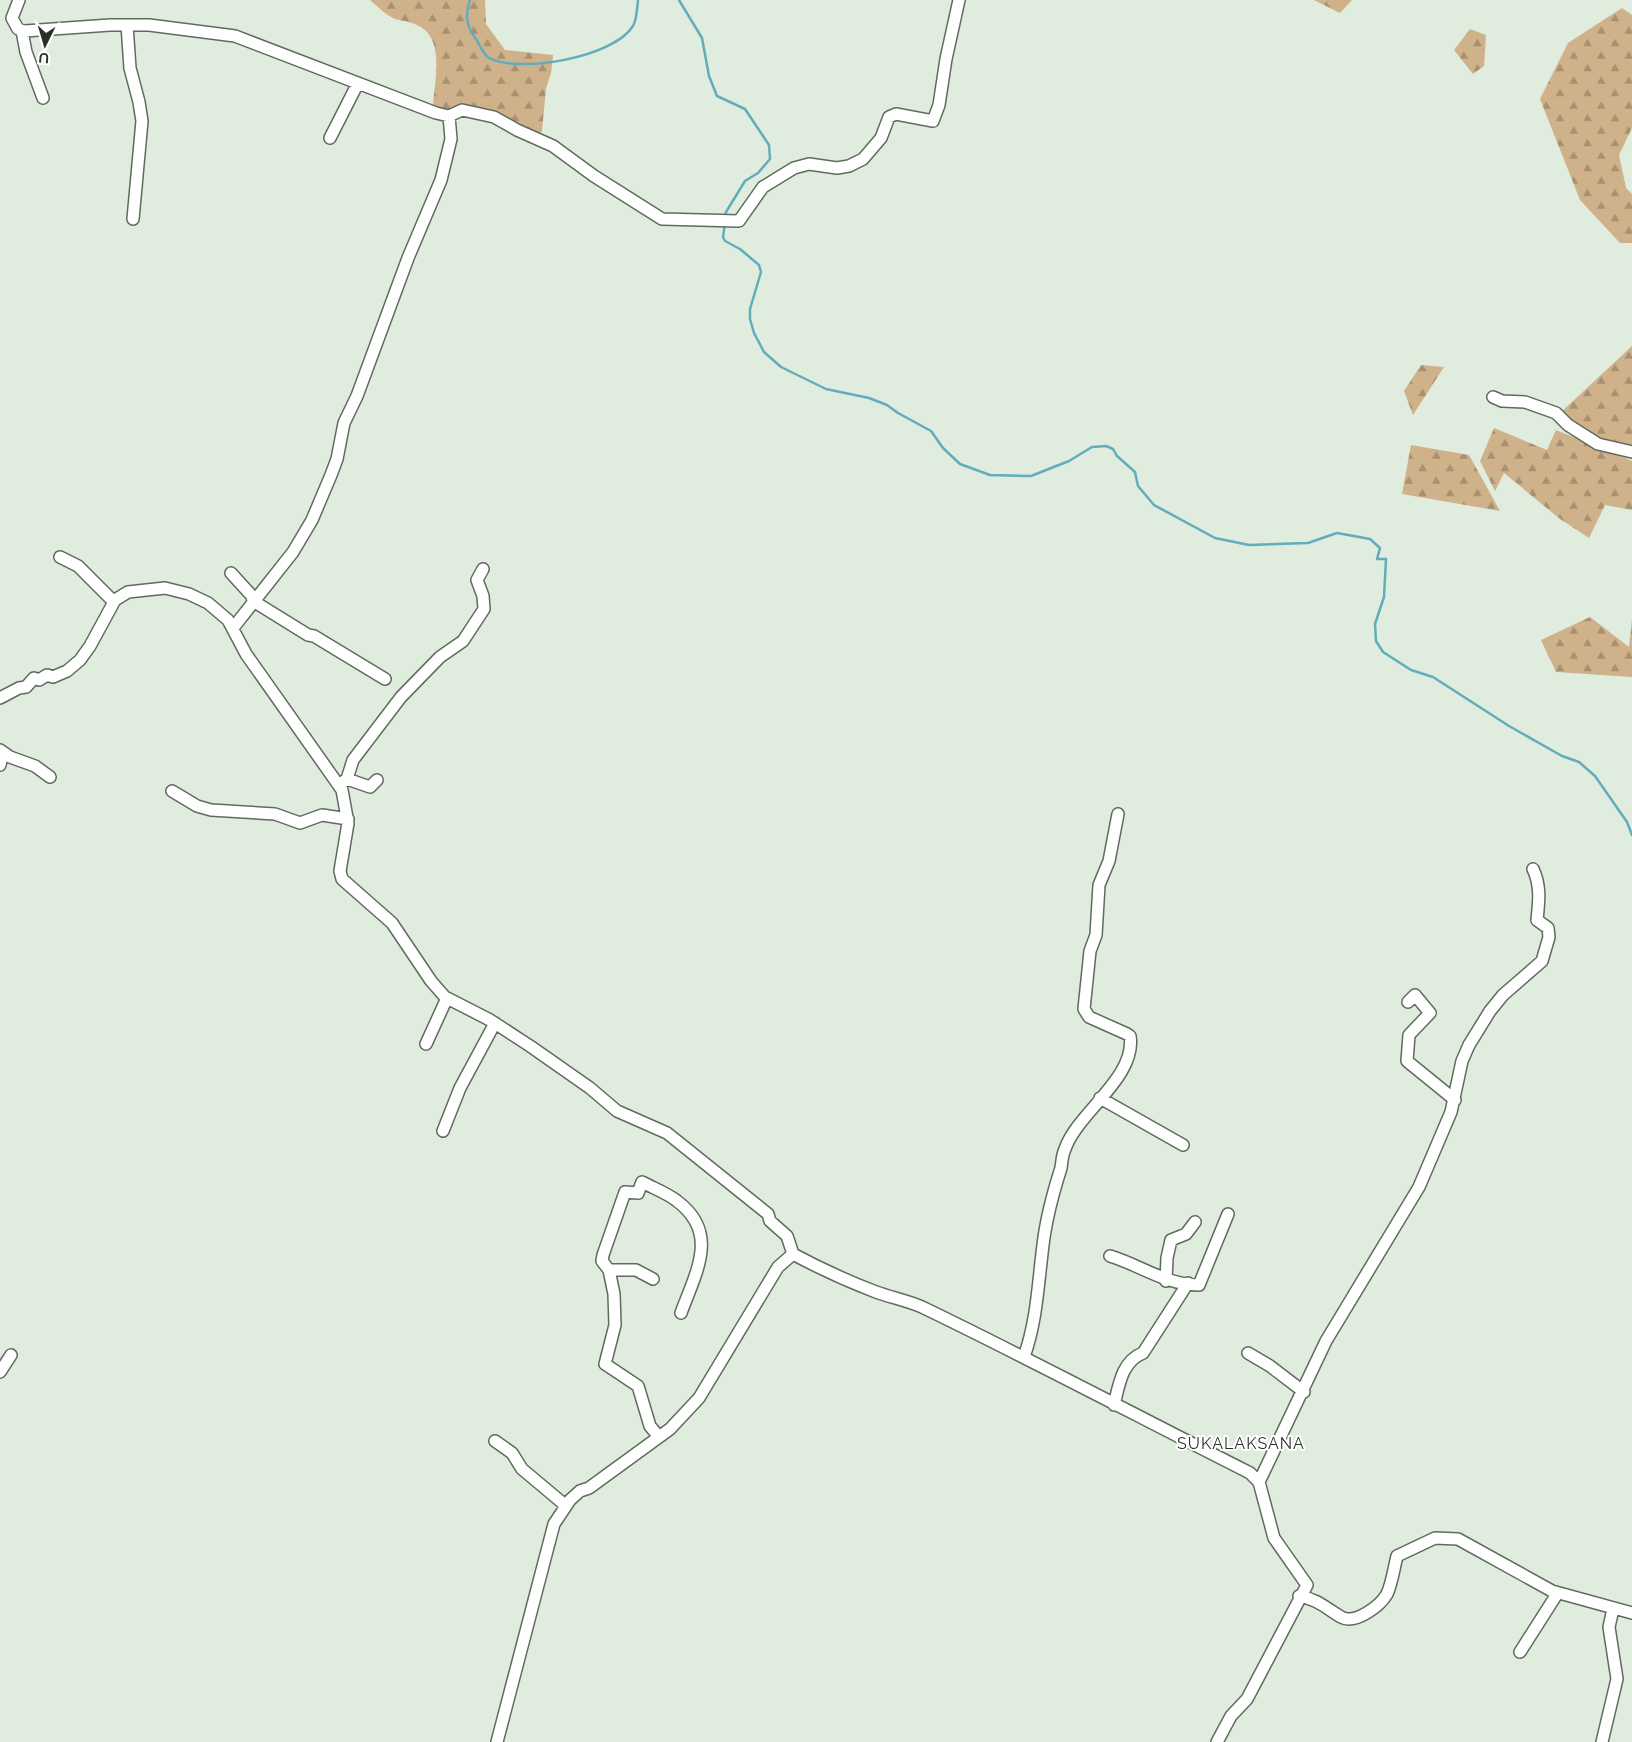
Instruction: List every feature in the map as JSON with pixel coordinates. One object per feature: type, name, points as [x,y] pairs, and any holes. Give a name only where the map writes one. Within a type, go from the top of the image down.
[{"type":"street","points":[[19,0],[12,18],[14,25],[22,31],[128,24],[184,28],[235,36],[436,113],[450,116],[462,110],[494,117],[517,130],[553,146],[594,176],[662,219],[732,221],[741,220],[763,187],[794,168],[809,164],[836,168],[849,166],[863,158],[881,138],[889,117],[896,114],[933,121],[939,105],[959,0]]},
{"type":"street","points":[[128,24],[130,68],[140,102],[142,121],[133,219]]},
{"type":"street","points":[[22,31],[26,52],[43,98]]},
{"type":"street","points":[[330,138],[358,84]]},
{"type":"street","points":[[232,628],[293,552],[312,520],[337,460],[344,423],[357,396],[407,263],[441,180],[451,139],[452,122],[450,116]]},
{"type":"street","points":[[1493,398],[1502,401],[1525,402],[1556,413],[1570,426],[1598,444],[1632,452]]},
{"type":"street","points":[[60,557],[78,566],[114,602]]},
{"type":"street","points":[[343,782],[353,760],[395,705],[440,657],[463,641],[484,609],[483,596],[477,580],[483,569]]},
{"type":"street","points":[[231,573],[252,596],[253,602]]},
{"type":"street","points":[[0,698],[19,688],[26,687],[34,678],[39,680],[47,675],[53,677],[74,665],[90,646],[114,602],[128,592],[158,588],[180,591],[208,603],[228,620],[246,654],[343,782],[348,818],[340,870],[342,879],[392,923],[430,981],[447,998],[495,1023],[583,1083],[617,1111],[667,1133],[768,1214],[770,1221],[787,1236],[792,1254]]},
{"type":"street","points":[[253,602],[385,679]]},
{"type":"street","points":[[0,765],[4,752],[50,776]]},
{"type":"street","points":[[343,782],[370,787],[376,780]]},
{"type":"street","points":[[172,791],[197,806],[211,810],[275,814],[300,823],[322,815],[348,818]]},
{"type":"street","points":[[1024,1357],[1036,1315],[1043,1244],[1065,1148],[1079,1125],[1125,1064],[1131,1039],[1128,1034],[1089,1017],[1084,1009],[1090,951],[1096,935],[1099,885],[1109,861],[1118,814]]},
{"type":"street","points":[[1259,1482],[1304,1392],[1326,1341],[1419,1187],[1455,1100],[1462,1062],[1474,1035],[1503,995],[1542,960],[1550,937],[1548,928],[1537,920],[1540,892],[1538,880],[1533,869]]},
{"type":"street","points":[[1408,1002],[1416,995],[1430,1013],[1408,1037],[1406,1060],[1455,1100]]},
{"type":"street","points":[[426,1044],[447,998]]},
{"type":"street","points":[[443,1131],[460,1088],[495,1023]]},
{"type":"street","points":[[1100,1098],[1184,1145]]},
{"type":"street","points":[[659,1437],[650,1426],[638,1386],[605,1364],[616,1325],[614,1294],[609,1270],[602,1261],[603,1254],[625,1192],[638,1194],[642,1182],[677,1201],[700,1227],[702,1249],[698,1268],[681,1313]]},
{"type":"street","points":[[1110,1256],[1126,1261],[1166,1281],[1188,1283],[1197,1286],[1201,1284],[1228,1214]]},
{"type":"street","points":[[1166,1281],[1167,1258],[1171,1240],[1186,1234],[1194,1222]]},
{"type":"street","points":[[792,1254],[872,1290],[917,1305],[1024,1357],[1114,1405],[1250,1473],[1259,1482],[1274,1538],[1307,1584],[1248,1699],[1231,1716],[1217,1742]]},
{"type":"street","points":[[497,1742],[551,1531],[566,1505],[580,1491],[589,1488],[659,1437],[699,1398],[778,1267],[792,1254]]},
{"type":"street","points":[[609,1270],[636,1270],[653,1279]]},
{"type":"street","points":[[1114,1405],[1123,1372],[1133,1358],[1143,1353],[1188,1283]]},
{"type":"street","points":[[1248,1354],[1268,1364],[1304,1392]]},
{"type":"street","points":[[0,1372],[11,1355]]},
{"type":"street","points":[[495,1441],[512,1453],[522,1468],[566,1505]]},
{"type":"street","points":[[1300,1596],[1313,1599],[1342,1618],[1359,1617],[1374,1608],[1386,1594],[1397,1556],[1435,1538],[1458,1539],[1557,1594],[1613,1609],[1632,1612]]},
{"type":"street","points":[[1520,1652],[1557,1594]]},
{"type":"street","points":[[1602,1742],[1617,1679],[1609,1627],[1613,1609]]},
{"type":"green space","points":[[370,0],[485,0],[486,24],[505,50],[553,55],[551,73],[546,88],[542,131],[534,139],[491,120],[433,107],[436,53],[433,42],[428,34],[418,25],[392,18]]},
{"type":"green space","points":[[1314,0],[1352,0],[1340,13]]},
{"type":"green space","points":[[1622,8],[1632,15],[1632,128],[1619,155],[1626,188],[1632,194],[1632,243],[1620,243],[1580,200],[1540,99],[1568,43]]},
{"type":"green space","points":[[1470,29],[1486,35],[1484,66],[1473,74],[1454,50]]},
{"type":"green space","points":[[1632,346],[1632,448],[1606,441],[1558,415]]},
{"type":"green space","points":[[1421,365],[1444,367],[1413,415],[1404,391]]},
{"type":"green space","points":[[1494,428],[1547,450],[1556,430],[1632,461],[1632,510],[1605,505],[1589,538],[1560,519],[1504,473],[1495,491],[1480,461]]},
{"type":"green space","points":[[1411,445],[1469,455],[1500,511],[1402,494]]},
{"type":"green space","points":[[1590,617],[1629,647],[1632,619],[1632,677],[1556,672],[1541,640]]},
{"type":"waterway","points":[[470,0],[467,11],[468,25],[485,54],[489,58],[503,62],[522,64],[566,60],[607,46],[623,37],[633,26],[638,0]]},
{"type":"waterway","points":[[679,0],[702,38],[709,76],[717,96],[745,109],[769,145],[770,159],[758,173],[745,181],[726,212],[725,217]]},
{"type":"waterway","points":[[725,223],[723,237],[725,241],[740,249],[759,265],[761,272],[750,309],[750,319],[754,333],[764,352],[781,367],[826,389],[869,398],[887,405],[931,431],[943,448],[960,464],[990,475],[1031,476],[1069,461],[1092,447],[1106,446],[1113,449],[1117,456],[1135,472],[1138,486],[1154,505],[1215,538],[1249,545],[1308,543],[1337,533],[1370,539],[1380,548],[1377,559],[1386,559],[1384,597],[1375,624],[1376,641],[1383,652],[1411,670],[1433,677],[1509,726],[1562,756],[1579,762],[1595,776],[1627,822],[1632,835]]},
{"type":"district","name":"SUKALAKSANA","points":[[1241,1443]]}]
